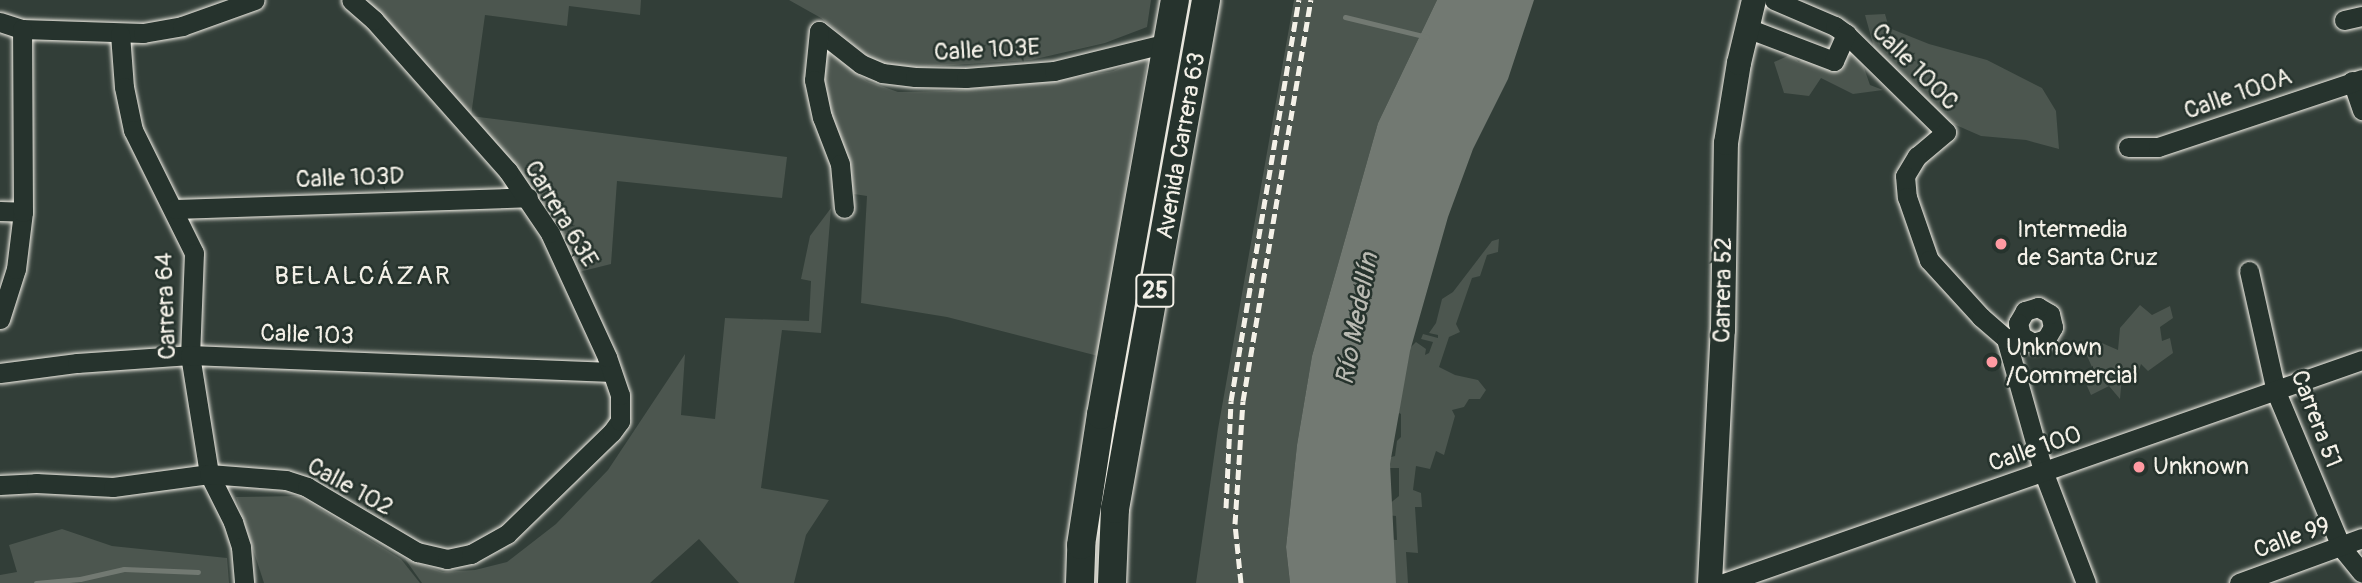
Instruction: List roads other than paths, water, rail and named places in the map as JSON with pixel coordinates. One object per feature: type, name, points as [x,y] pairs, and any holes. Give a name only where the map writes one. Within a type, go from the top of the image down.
[{"type":"highway","name":"Avenida Carrera 63","points":[[1080,583],[1082,545],[1101,415],[1175,0]]},
{"type":"highway","name":"Avenida Carrera 63","points":[[1112,583],[1115,509],[1206,0]]},
{"type":"main road","name":"Carrera 52","points":[[1710,583],[1723,343],[1726,143],[1754,0]]},
{"type":"street","points":[[0,22],[22,29],[120,34],[183,26],[255,0]]},
{"type":"street","name":"Carrera 63E","points":[[351,0],[374,20],[528,197],[571,274],[612,372],[620,395],[620,421]]},
{"type":"street","name":"Calle 100C","points":[[1774,0],[1835,26],[1846,34],[1946,132],[1917,156],[1905,176],[1907,197],[1928,260],[1981,317],[2014,337],[2043,471]]},
{"type":"street","points":[[1747,28],[1834,61],[1846,34]]},
{"type":"street","points":[[0,319],[16,269],[23,212],[22,29]]},
{"type":"street","name":"Calle 103E","points":[[844,208],[840,164],[822,117],[814,80],[819,31],[861,64],[882,73],[915,78],[980,77],[1054,71],[1167,43]]},
{"type":"street","name":"Carrera 64","points":[[120,34],[124,87],[133,130],[194,253],[190,355],[209,474],[233,522],[240,547],[244,583]]},
{"type":"street","points":[[2357,80],[2362,110]]},
{"type":"street","name":"Calle 100A","points":[[2128,147],[2158,147],[2244,121],[2357,80]]},
{"type":"street","name":"Calle 103D","points":[[174,209],[528,197]]},
{"type":"street","points":[[0,211],[23,212]]},
{"type":"street","name":"Carrera 51","points":[[2249,271],[2276,392],[2341,547],[2362,573]]},
{"type":"street","name":"Calle 103","points":[[0,373],[77,363],[190,355],[612,372]]},
{"type":"street","name":"Calle 100","points":[[1724,583],[2362,360]]},
{"type":"street","name":"Calle 102","points":[[0,485],[36,483],[113,487],[209,474],[266,477],[307,487],[417,552],[447,559],[471,554],[507,534],[604,442],[620,421]]},
{"type":"street","points":[[2043,471],[2086,583]]},
{"type":"street","name":"Calle 99","points":[[2239,583],[2362,538]]},
{"type":"water","name":"Río Medellín","points":[[1437,0],[1534,0],[1508,79],[1473,149],[1448,217],[1410,351],[1390,464],[1396,583],[1290,583],[1286,547],[1297,445],[1312,356],[1378,123]]},
{"type":"waterway","points":[[1345,17],[1427,37]]},
{"type":"waterway","points":[[36,583],[80,579],[124,569],[198,572]]},
{"type":"railway","points":[[1226,508],[1231,401],[1299,0]]},
{"type":"railway","points":[[1241,583],[1235,524],[1243,401],[1311,0]]},
{"type":"place","name":"Intermedia de Santa Cruz","points":[[2001,244]]},
{"type":"place","name":"Unknown /Commercial","points":[[1992,362]]},
{"type":"place","name":"Unknown","points":[[2139,467]]},
{"type":"district","name":"BELALCÁZAR","points":[[363,277]]}]
